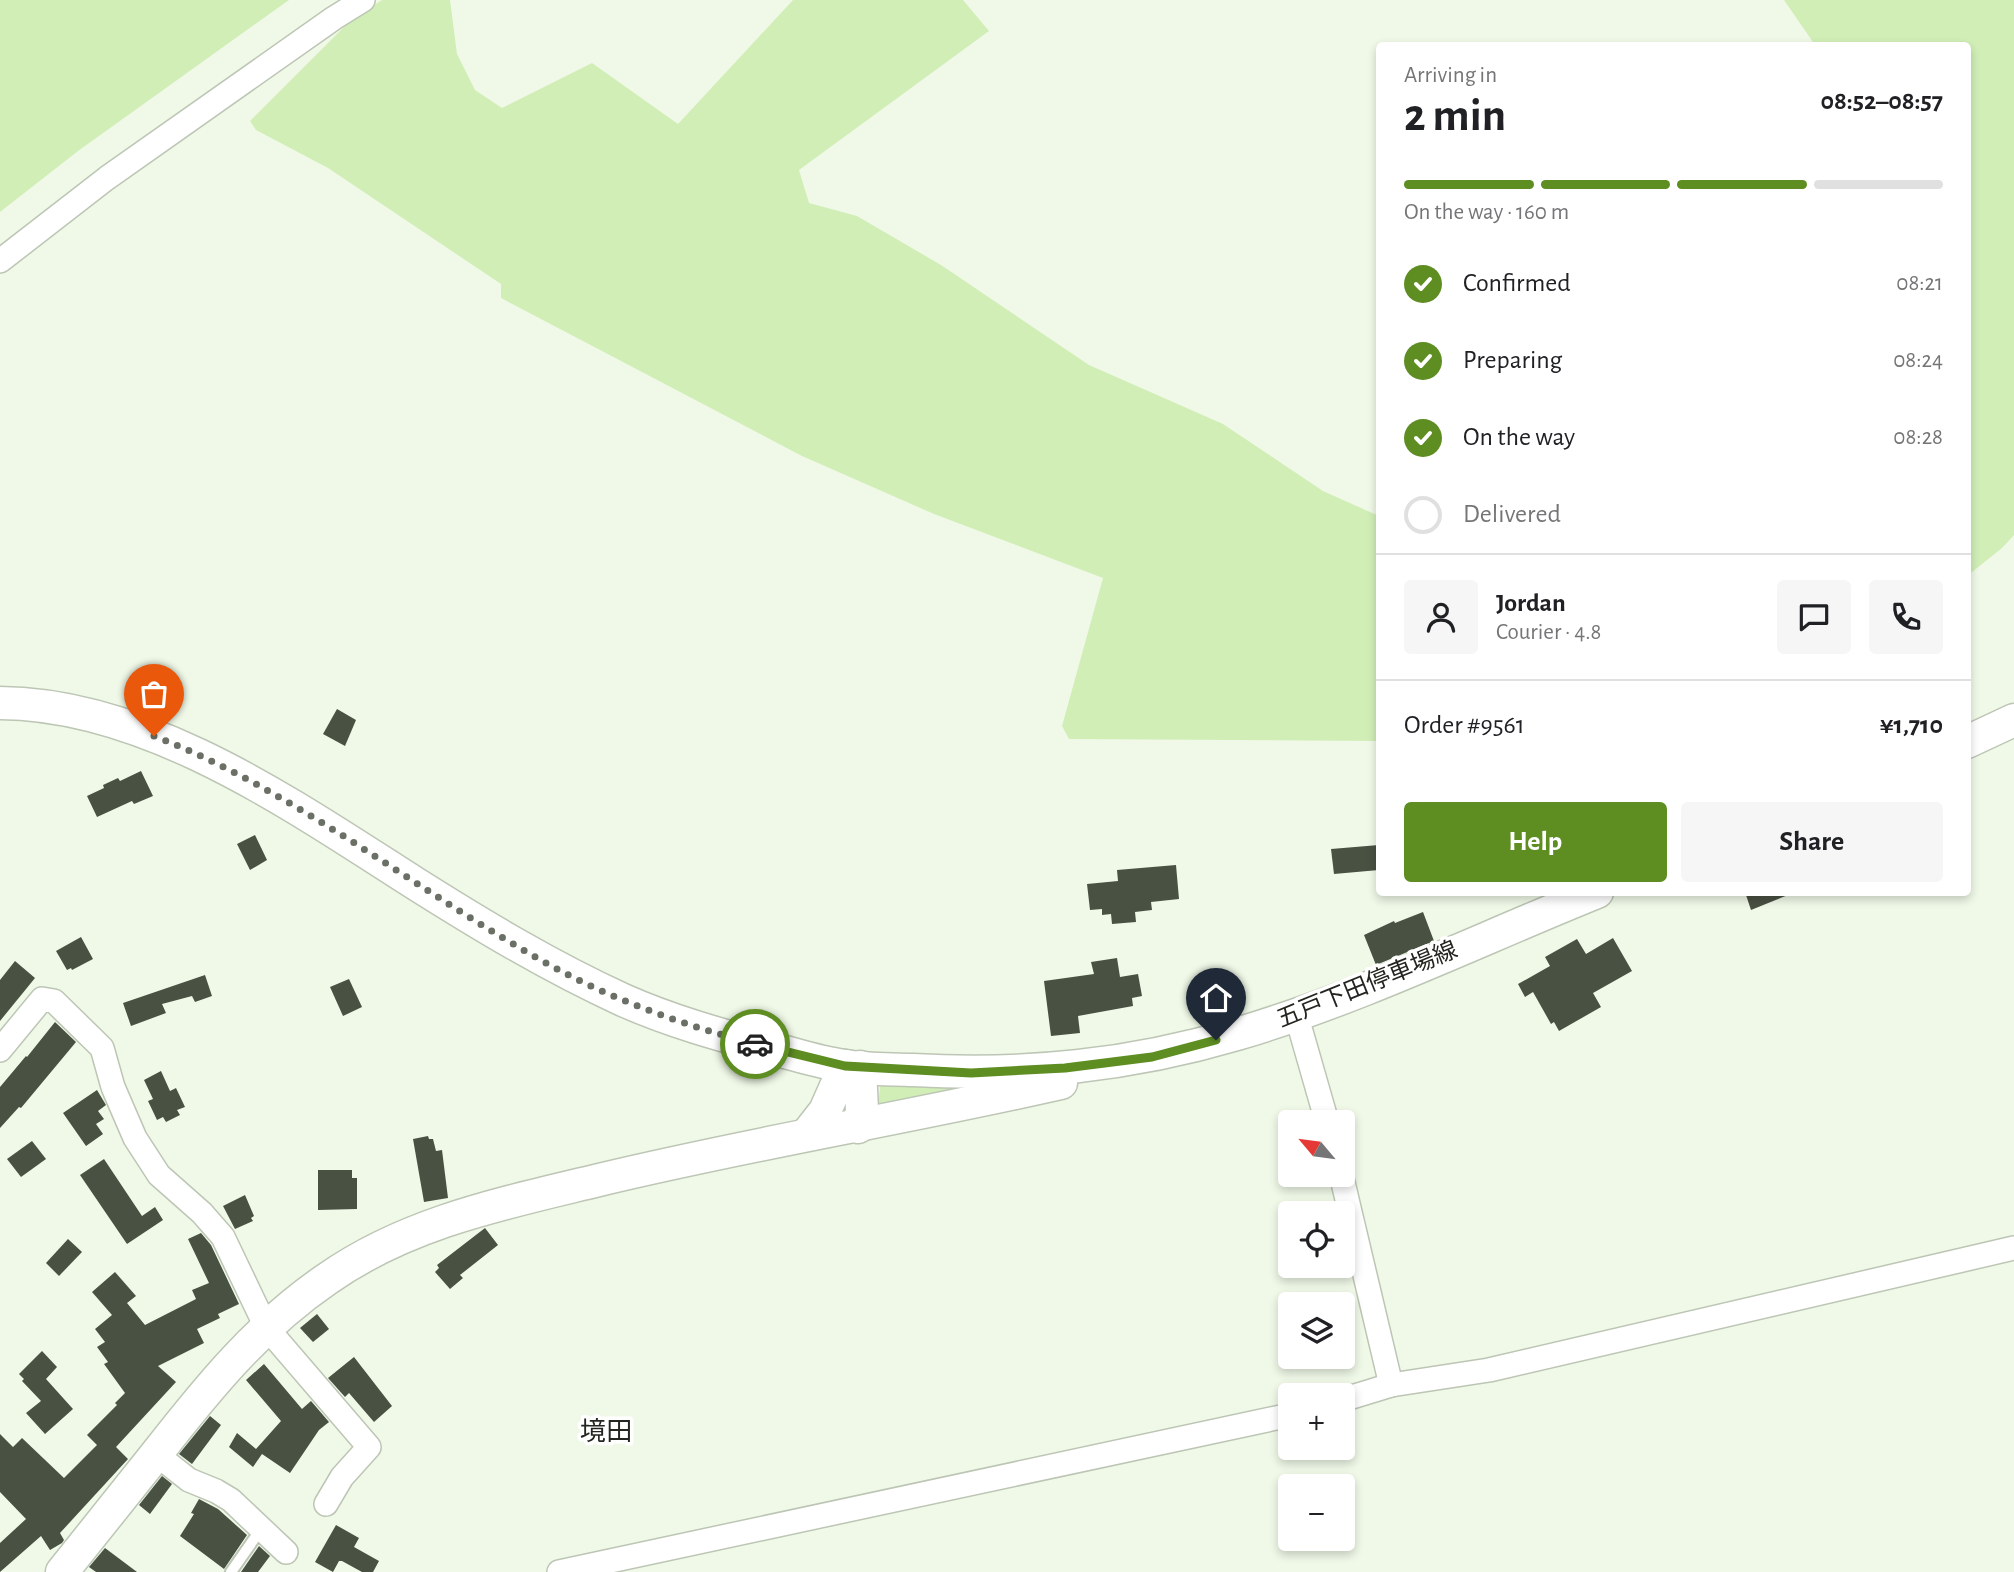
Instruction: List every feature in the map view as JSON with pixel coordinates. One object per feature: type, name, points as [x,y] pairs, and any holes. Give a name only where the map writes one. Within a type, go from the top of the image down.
[{"type":"main road","name":"五戸下田停車場線","points":[[0,703],[73,712],[130,727],[178,746],[274,794],[540,960],[614,996],[701,1030],[852,1067],[971,1073],[1065,1068],[1152,1057],[1238,1034],[1297,1014],[1587,896]]},
{"type":"main road","points":[[1971,740],[2014,720]]},
{"type":"main road","points":[[62,1572],[232,1360],[266,1327],[327,1279],[378,1248],[477,1209],[673,1162],[807,1134],[858,1127],[1066,1082],[1105,1063]]},
{"type":"main road","points":[[852,1067],[862,1111],[858,1127]]},
{"type":"main road","points":[[807,1134],[825,1111],[852,1067]]},
{"type":"street","points":[[0,261],[107,178],[363,0]]},
{"type":"street","points":[[0,1050],[42,999],[54,1001],[102,1048],[113,1087],[135,1138],[159,1175],[202,1213],[223,1237],[266,1327],[369,1447],[342,1477],[326,1504]]},
{"type":"street","points":[[1297,1014],[1323,1110]]},
{"type":"street","points":[[1344,1187],[1391,1385]]},
{"type":"street","points":[[1355,1395],[1391,1385],[1489,1370],[2014,1248]]},
{"type":"street","points":[[559,1572],[1278,1418]]},
{"type":"street","points":[[156,1454],[190,1480],[231,1500],[286,1552]]},
{"type":"lane","points":[[231,1572],[261,1529]]},
{"type":"green space","points":[[0,0],[289,0],[78,151],[0,212]]},
{"type":"green space","points":[[382,0],[450,0],[457,54],[475,90],[502,108],[592,63],[678,124],[793,0],[963,0],[989,31],[799,170],[809,203],[857,216],[941,265],[1089,365],[1223,424],[1323,491],[1376,515],[1376,741],[1069,739],[1062,726],[1103,578],[934,514],[802,456],[501,298],[501,284],[328,168],[256,130],[250,121],[351,20]]},
{"type":"green space","points":[[1784,0],[2014,0],[2014,535],[1971,573],[1971,42],[1813,42]]},
{"type":"green space","points":[[886,1080],[981,1085],[878,1107],[880,1087]]},
{"type":"building","points":[[337,709],[356,720],[345,746],[323,734]]},
{"type":"building","points":[[141,771],[153,796],[134,804],[132,801],[97,817],[87,796],[118,778],[120,781]]},
{"type":"building","points":[[255,835],[267,860],[250,870],[237,844]]},
{"type":"building","points":[[1376,845],[1376,870],[1334,874],[1331,849]]},
{"type":"building","points":[[1176,865],[1179,899],[1151,902],[1152,910],[1135,912],[1136,922],[1112,924],[1111,914],[1102,915],[1102,909],[1090,910],[1087,884],[1118,881],[1117,870]]},
{"type":"building","points":[[1746,896],[1786,896],[1751,910]]},
{"type":"building","points":[[1423,912],[1434,941],[1376,965],[1364,935],[1394,921],[1395,923]]},
{"type":"building","points":[[81,937],[93,959],[67,970],[56,951]]},
{"type":"building","points":[[1613,938],[1632,971],[1593,993],[1601,1007],[1559,1031],[1554,1022],[1551,1024],[1533,992],[1525,997],[1518,984],[1550,966],[1545,957],[1577,939],[1586,954]]},
{"type":"building","points":[[1117,958],[1120,977],[1138,974],[1142,996],[1132,998],[1133,1006],[1078,1016],[1080,1033],[1051,1036],[1044,981],[1094,974],[1091,962]]},
{"type":"building","points":[[15,961],[35,978],[0,1021],[0,980]]},
{"type":"building","points":[[205,975],[212,996],[195,1002],[192,996],[162,1004],[166,1013],[131,1026],[123,1003]]},
{"type":"building","points":[[349,979],[362,1007],[343,1016],[330,987]]},
{"type":"building","points":[[55,1022],[76,1042],[21,1108],[19,1107],[0,1128],[0,1087]]},
{"type":"building","points":[[161,1071],[170,1091],[176,1088],[185,1107],[177,1110],[180,1115],[166,1122],[163,1117],[157,1120],[148,1101],[153,1099],[144,1080]]},
{"type":"building","points":[[97,1090],[106,1105],[98,1111],[104,1119],[96,1124],[103,1134],[86,1146],[63,1113]]},
{"type":"building","points":[[428,1136],[433,1139],[436,1151],[442,1150],[448,1198],[424,1202],[413,1139]]},
{"type":"building","points":[[32,1141],[46,1159],[21,1177],[7,1159]]},
{"type":"building","points":[[104,1159],[142,1216],[155,1207],[163,1220],[127,1244],[80,1175]]},
{"type":"building","points":[[318,1170],[352,1170],[352,1178],[357,1178],[357,1209],[318,1210]]},
{"type":"building","points":[[245,1195],[254,1216],[251,1218],[253,1221],[235,1229],[223,1206]]},
{"type":"building","points":[[485,1228],[498,1245],[460,1275],[463,1278],[450,1289],[435,1272],[439,1268],[437,1265]]},
{"type":"building","points":[[201,1233],[211,1245],[239,1304],[218,1314],[220,1318],[197,1329],[204,1343],[158,1366],[176,1382],[116,1447],[128,1459],[60,1533],[64,1540],[62,1543],[50,1550],[41,1536],[0,1572],[0,1543],[26,1519],[0,1492],[0,1434],[13,1447],[22,1438],[64,1478],[97,1445],[87,1435],[117,1405],[115,1403],[125,1393],[104,1364],[108,1362],[97,1347],[105,1342],[95,1329],[112,1315],[92,1292],[115,1272],[136,1296],[127,1303],[145,1325],[196,1299],[192,1290],[209,1283],[188,1239]]},
{"type":"building","points":[[68,1239],[82,1252],[59,1276],[46,1263]]},
{"type":"building","points":[[317,1314],[329,1329],[313,1342],[300,1328]]},
{"type":"building","points":[[42,1351],[57,1367],[46,1379],[73,1409],[45,1434],[26,1413],[41,1401],[19,1374]]},
{"type":"building","points":[[354,1357],[392,1406],[374,1422],[349,1393],[345,1397],[328,1378]]},
{"type":"building","points":[[264,1364],[302,1409],[311,1401],[329,1422],[319,1430],[290,1473],[262,1454],[253,1467],[229,1447],[237,1433],[256,1449],[281,1421],[246,1380]]},
{"type":"building","points":[[210,1416],[221,1425],[192,1464],[179,1454]]},
{"type":"building","points":[[162,1476],[172,1484],[150,1514],[139,1505]]},
{"type":"building","points":[[199,1499],[218,1509],[247,1535],[224,1569],[180,1536],[194,1514],[191,1513]]},
{"type":"building","points":[[336,1525],[359,1538],[354,1547],[379,1561],[373,1572],[362,1572],[339,1561],[333,1572],[315,1562]]},
{"type":"building","points":[[259,1546],[270,1556],[258,1572],[241,1572]]},
{"type":"building","points":[[105,1548],[137,1572],[96,1572],[89,1567]]},
{"type":"way so far","points":[[154,736],[220,765],[274,794],[540,960],[627,1002],[701,1030],[755,1044]]},
{"type":"district","name":"境田","points":[[606,1431]]},
{"type":"route","points":[[755,1044],[845,1066],[971,1073],[1065,1068],[1152,1057],[1216,1040]]}]
